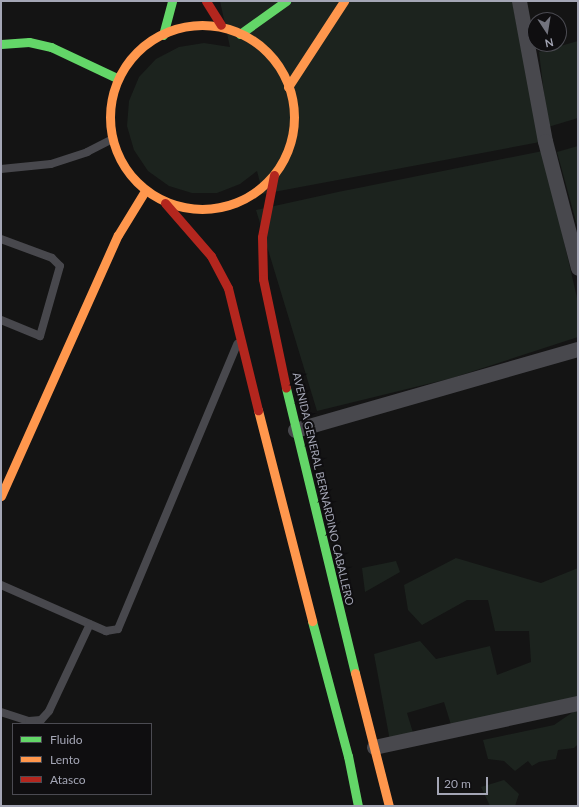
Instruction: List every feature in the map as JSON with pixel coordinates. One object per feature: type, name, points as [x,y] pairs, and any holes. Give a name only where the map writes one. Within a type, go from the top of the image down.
[{"type":"main road","points":[[163,35],[172,1]]},
{"type":"main road","points":[[206,1],[221,26]]},
{"type":"main road","points":[[240,34],[286,1]]},
{"type":"main road","points":[[288,87],[344,1]]},
{"type":"main road","points":[[200,25],[221,26],[255,42],[272,58],[286,79],[293,104],[294,129],[287,154],[274,175],[255,193],[221,208],[210,210],[187,209],[165,203],[145,192],[124,168],[111,140],[109,108],[117,78],[135,53],[147,43],[174,30],[200,25]]},
{"type":"main road","points":[[1,44],[29,42],[51,47],[117,78]]},
{"type":"main road","name":"AVENIDA GENERAL BERNARDINO CABALLERO","points":[[274,175],[262,237],[263,279],[295,430],[389,806]]},
{"type":"main road","points":[[1,496],[118,235],[145,192]]},
{"type":"main road","points":[[165,203],[211,256],[228,288],[300,581],[348,756],[358,806]]},
{"type":"street","points":[[519,1],[545,141],[578,268]]},
{"type":"street","points":[[295,430],[578,349]]},
{"type":"street","points":[[374,747],[578,703]]},
{"type":"lane","points":[[1,169],[50,164],[87,152],[111,140]]},
{"type":"lane","points":[[1,238],[52,258],[60,266],[40,336],[1,320]]},
{"type":"lane","points":[[1,584],[106,631],[118,629],[240,336]]},
{"type":"lane","points":[[1,712],[29,721],[41,720],[50,711],[90,624]]},
{"type":"shaded area","points":[[220,1],[512,1],[540,142],[263,194],[257,171],[240,184],[217,193],[192,193],[169,186],[148,171],[134,150],[127,126],[129,101],[139,77],[156,59],[179,47],[204,43],[230,47]]},
{"type":"shaded area","points":[[578,41],[578,118],[548,127],[539,52],[567,52],[567,44]]},
{"type":"shaded area","points":[[578,146],[578,229],[557,152]]},
{"type":"shaded area","points":[[543,151],[578,302],[578,337],[452,378],[317,411],[256,210]]},
{"type":"shaded area","points":[[456,558],[541,583],[578,568],[578,699],[452,728],[444,702],[407,713],[414,736],[390,741],[374,654],[420,641],[436,659],[490,646],[497,675],[531,662],[529,631],[495,631],[488,600],[467,600],[422,625],[408,610],[404,585]]},
{"type":"shaded area","points":[[396,561],[400,572],[365,592],[362,568]]},
{"type":"shaded area","points":[[578,710],[578,744],[574,748],[558,750],[556,759],[539,762],[532,766],[528,761],[515,771],[504,761],[488,759],[483,740],[554,725]]},
{"type":"shaded area","points":[[504,780],[519,794],[515,806],[490,806],[481,787]]},
{"type":"traffic: fast","points":[[163,35],[172,1]]},
{"type":"traffic: fast","points":[[240,34],[286,1]]},
{"type":"traffic: fast","points":[[1,44],[29,42],[51,47],[117,78]]},
{"type":"traffic: fast","points":[[286,388],[355,673]]},
{"type":"traffic: fast","points":[[312,621],[348,756],[358,806]]},
{"type":"traffic: slow","points":[[288,87],[344,1]]},
{"type":"traffic: slow","points":[[193,25],[211,25],[237,32],[253,40],[267,52],[279,66],[287,82],[294,108],[294,117],[294,126],[287,152],[279,168],[267,182],[253,194],[229,205],[211,209],[193,209],[175,205],[151,194],[137,182],[125,168],[114,144],[110,126],[110,108],[114,90],[125,66],[137,52],[151,40],[175,29],[193,25]]},
{"type":"traffic: slow","points":[[1,496],[118,235],[145,191]]},
{"type":"traffic: slow","points":[[258,410],[312,621]]},
{"type":"traffic: slow","points":[[355,673],[389,806]]},
{"type":"traffic: jam","points":[[206,1],[221,25]]},
{"type":"traffic: jam","points":[[274,175],[262,237],[263,279],[286,388]]},
{"type":"traffic: jam","points":[[165,203],[211,256],[228,288],[258,410]]}]
